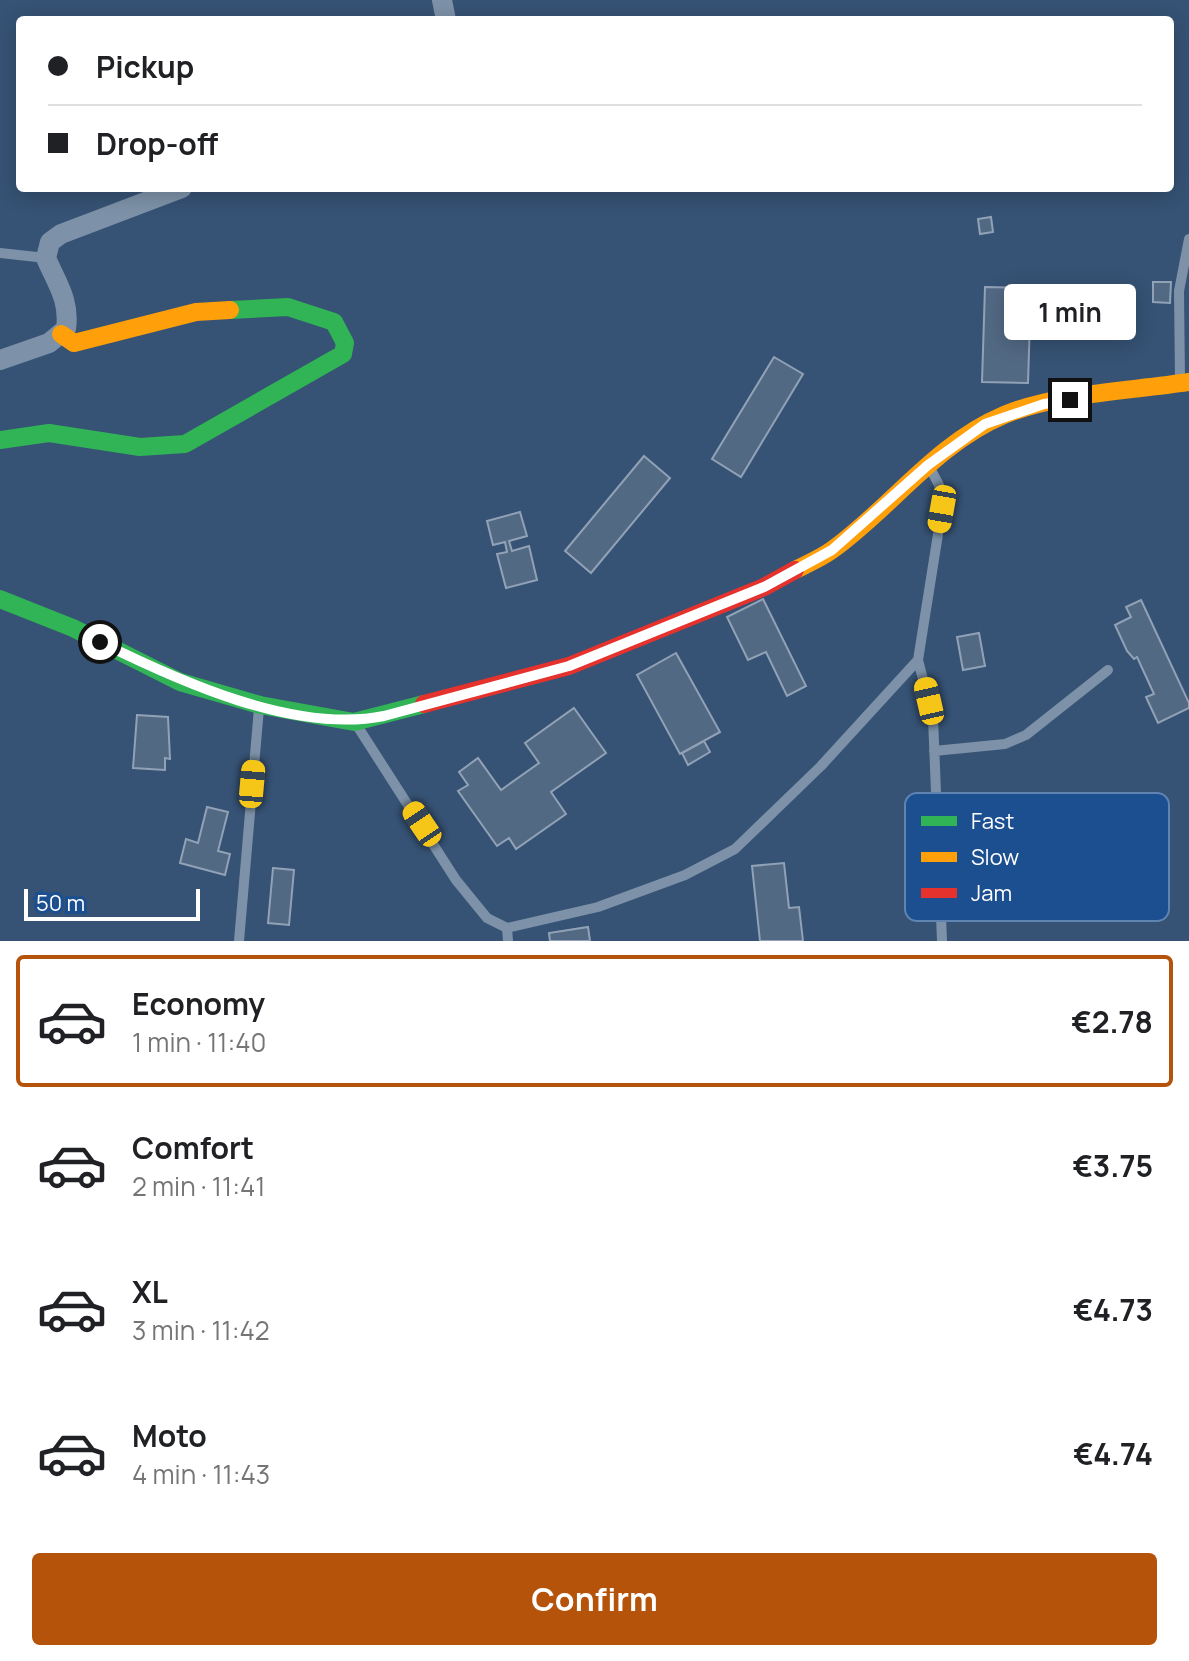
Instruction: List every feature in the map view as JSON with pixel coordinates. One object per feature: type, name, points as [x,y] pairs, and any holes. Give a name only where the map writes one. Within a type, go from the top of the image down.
[{"type":"street","points":[[0,360],[49,343],[66,329],[68,311],[63,290],[46,258],[50,242],[61,234],[171,192]]},
{"type":"street","points":[[0,440],[48,431],[163,449],[185,444],[335,361],[343,354],[345,343],[334,322],[288,307],[196,312],[74,343],[61,334]]},
{"type":"street","points":[[0,599],[73,628],[180,682],[260,705],[354,722],[569,666],[764,587],[832,550],[928,465],[977,429],[1004,415],[1044,404],[1185,383]]},
{"type":"lane","points":[[1185,383],[1179,291],[1189,239]]},
{"type":"lane","points":[[0,253],[46,258]]},
{"type":"lane","points":[[928,465],[939,485],[942,509],[918,660],[933,718],[936,793]]},
{"type":"lane","points":[[354,722],[456,880],[487,918],[507,928],[598,907],[685,875],[735,849],[821,766],[918,660]]},
{"type":"lane","points":[[934,751],[1005,744],[1026,735],[1108,670]]},
{"type":"lane","points":[[239,941],[260,705]]},
{"type":"lane","points":[[941,921],[942,941]]},
{"type":"lane","points":[[507,928],[508,941]]},
{"type":"building","points":[[991,217],[993,232],[980,234],[978,219]]},
{"type":"building","points":[[1153,282],[1171,282],[1170,303],[1153,302]]},
{"type":"building","points":[[985,287],[1031,288],[1028,383],[982,382]]},
{"type":"building","points":[[774,357],[803,374],[741,477],[712,459]]},
{"type":"building","points":[[644,456],[670,478],[591,573],[565,551]]},
{"type":"building","points":[[520,512],[527,536],[509,541],[512,551],[529,546],[537,580],[506,588],[497,554],[507,552],[505,542],[493,545],[487,521]]},
{"type":"building","points":[[763,599],[806,686],[787,696],[766,652],[748,660],[727,617]]},
{"type":"building","points":[[1141,600],[1189,703],[1189,708],[1158,723],[1146,697],[1154,694],[1137,657],[1134,659],[1127,651],[1115,625],[1131,617],[1126,607]]},
{"type":"building","points":[[979,633],[985,666],[963,670],[957,637]]},
{"type":"building","points":[[676,653],[720,732],[680,754],[637,675]]},
{"type":"building","points":[[574,708],[606,753],[551,792],[566,814],[516,849],[509,838],[497,846],[458,791],[468,785],[459,772],[478,758],[501,790],[539,763],[525,743]]},
{"type":"building","points":[[137,715],[168,717],[170,759],[165,758],[165,770],[133,768]]},
{"type":"building","points":[[704,741],[710,752],[688,765],[682,753]]},
{"type":"building","points":[[207,807],[228,812],[218,851],[230,854],[225,875],[180,863],[186,839],[198,843]]},
{"type":"building","points":[[784,863],[789,908],[799,907],[803,941],[760,941],[752,866]]},
{"type":"building","points":[[273,868],[294,870],[289,925],[268,923]]},
{"type":"building","points":[[588,927],[590,941],[550,941],[549,933]]},
{"type":"traffic: fast","points":[[0,440],[49,433],[140,447],[185,444],[343,354],[345,343],[334,322],[288,307],[230,310]]},
{"type":"traffic: fast","points":[[0,599],[73,628],[180,682],[260,705],[354,722],[424,704]]},
{"type":"traffic: slow","points":[[61,334],[74,343],[196,312],[230,310]]},
{"type":"traffic: slow","points":[[795,570],[828,553],[854,533],[956,442],[1004,415],[1071,397],[1189,382]]},
{"type":"traffic: jam","points":[[424,704],[569,666],[764,587],[795,570]]},
{"type":"route","points":[[100,642],[180,682],[260,705],[354,722],[384,716],[569,666],[764,587],[832,550],[928,465],[985,424],[1004,415],[1070,400]]}]
